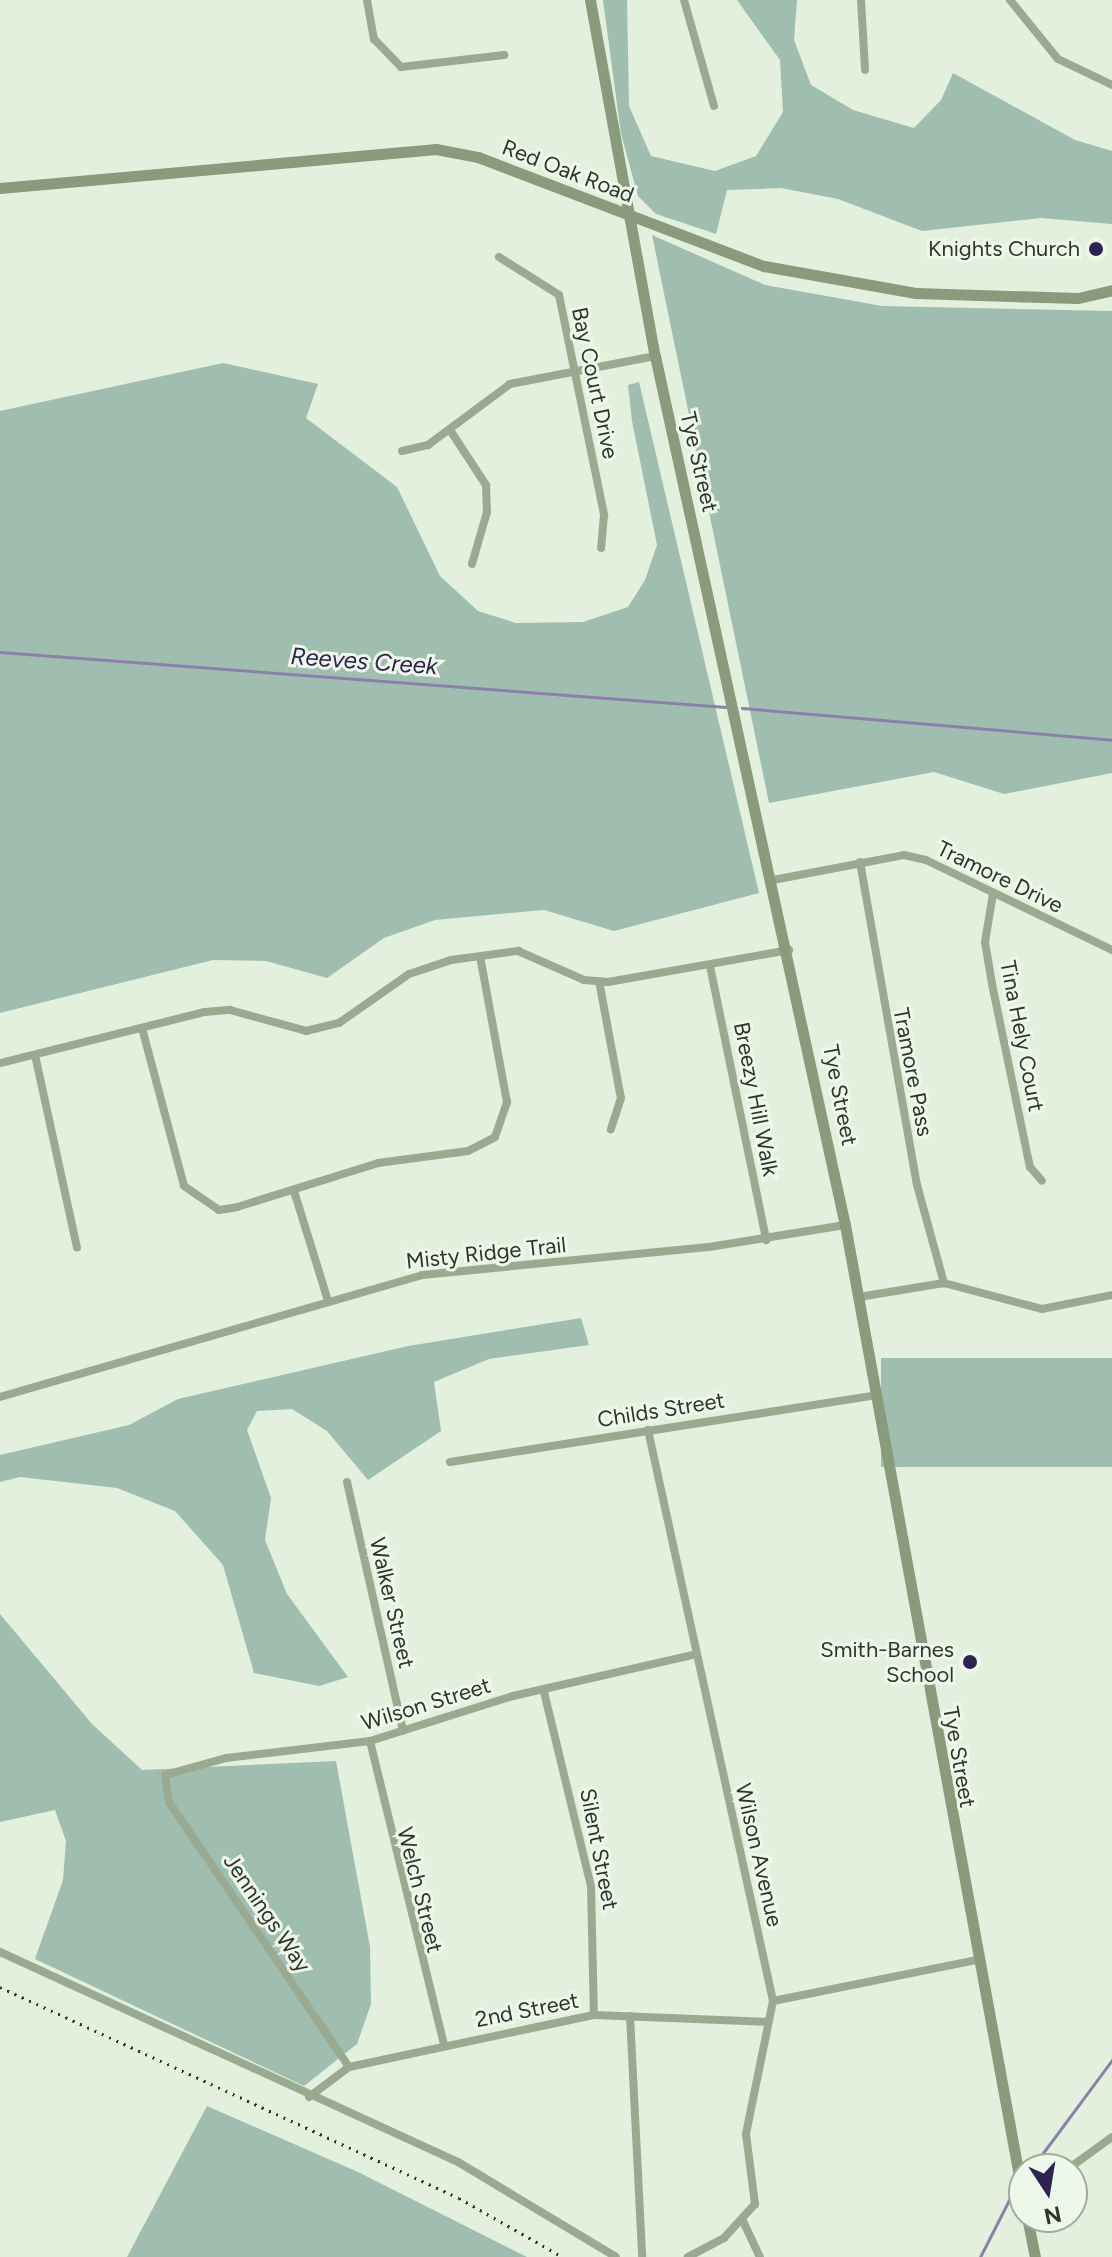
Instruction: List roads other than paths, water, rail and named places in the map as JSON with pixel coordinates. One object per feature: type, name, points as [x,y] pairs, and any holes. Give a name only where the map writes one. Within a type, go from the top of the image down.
[{"type":"street","points":[[367,0],[374,39],[401,67],[504,55]]},
{"type":"street","name":"Tye Street","points":[[590,0],[655,356],[790,950],[845,1225],[976,1960],[1014,2153]]},
{"type":"street","points":[[684,0],[714,106]]},
{"type":"street","points":[[861,0],[865,70]]},
{"type":"street","points":[[1010,0],[1058,59],[1112,85]]},
{"type":"street","name":"Red Oak Road","points":[[0,188],[436,149],[478,157],[764,266],[916,293],[1078,298],[1112,290]]},
{"type":"street","name":"Bay Court Drive","points":[[499,257],[559,295],[604,515],[601,548]]},
{"type":"street","points":[[402,451],[450,430],[510,384],[655,356]]},
{"type":"street","points":[[450,430],[486,485],[485,522],[472,564]]},
{"type":"street","name":"Tramore Drive","points":[[773,880],[860,862],[926,860],[1112,950]]},
{"type":"street","name":"Tramore Pass","points":[[860,862],[917,1185],[944,1283]]},
{"type":"street","name":"Tina Hely Court","points":[[993,894],[985,942],[992,984],[1030,1167],[1042,1181]]},
{"type":"street","points":[[0,1063],[230,1010],[306,1031],[339,1023],[427,964],[480,956],[518,951],[599,981],[710,966],[790,950]]},
{"type":"street","points":[[142,1028],[174,1165],[195,1198],[219,1210],[294,1191],[378,1163],[468,1151],[502,1128],[507,1102],[480,956]]},
{"type":"street","name":"Breezy Hill Walk","points":[[710,966],[766,1240]]},
{"type":"street","points":[[599,981],[621,1098],[611,1129]]},
{"type":"street","points":[[35,1055],[77,1247]]},
{"type":"street","points":[[294,1191],[328,1301]]},
{"type":"street","name":"Misty Ridge Trail","points":[[0,1397],[422,1275],[766,1240],[845,1225]]},
{"type":"street","points":[[859,1297],[944,1283],[1042,1309],[1112,1295]]},
{"type":"street","name":"Childs Street","points":[[450,1462],[877,1395]]},
{"type":"street","name":"Wilson Avenue","points":[[648,1430],[773,2001]]},
{"type":"street","name":"Walker Street","points":[[347,1482],[403,1731]]},
{"type":"street","name":"Wilson Street","points":[[165,1775],[226,1758],[370,1741],[544,1692],[696,1654]]},
{"type":"street","name":"Silent Street","points":[[544,1692],[591,1887],[594,2015]]},
{"type":"street","name":"Welch Street","points":[[370,1741],[444,2045]]},
{"type":"street","name":"Jennings Way","points":[[165,1775],[169,1802],[349,2067]]},
{"type":"street","points":[[0,1952],[512,2189],[616,2257]]},
{"type":"street","points":[[688,2257],[743,2221],[757,2189],[746,2134],[765,2022],[773,2001],[976,1960]]},
{"type":"street","name":"2nd Street","points":[[309,2097],[349,2067],[594,2015],[765,2022]]},
{"type":"street","points":[[630,2016],[642,2257]]},
{"type":"street","points":[[1088,2154],[1112,2137]]},
{"type":"street","points":[[743,2221],[760,2257]]},
{"type":"street","points":[[1030,2233],[1035,2257]]},
{"type":"waterway","name":"Reeves Creek","points":[[0,652],[726,707]]},
{"type":"waterway","name":"Reeves Creek","points":[[742,708],[1112,740]]},
{"type":"waterway","points":[[1043,2153],[1112,2060]]},
{"type":"waterway","points":[[980,2257],[1008,2202]]},
{"type":"railway","points":[[0,1987],[459,2198],[563,2257]]},
{"type":"place","name":"Knights Church","points":[[1096,249]]},
{"type":"place","name":"Smith-Barnes School","points":[[970,1662]]}]
